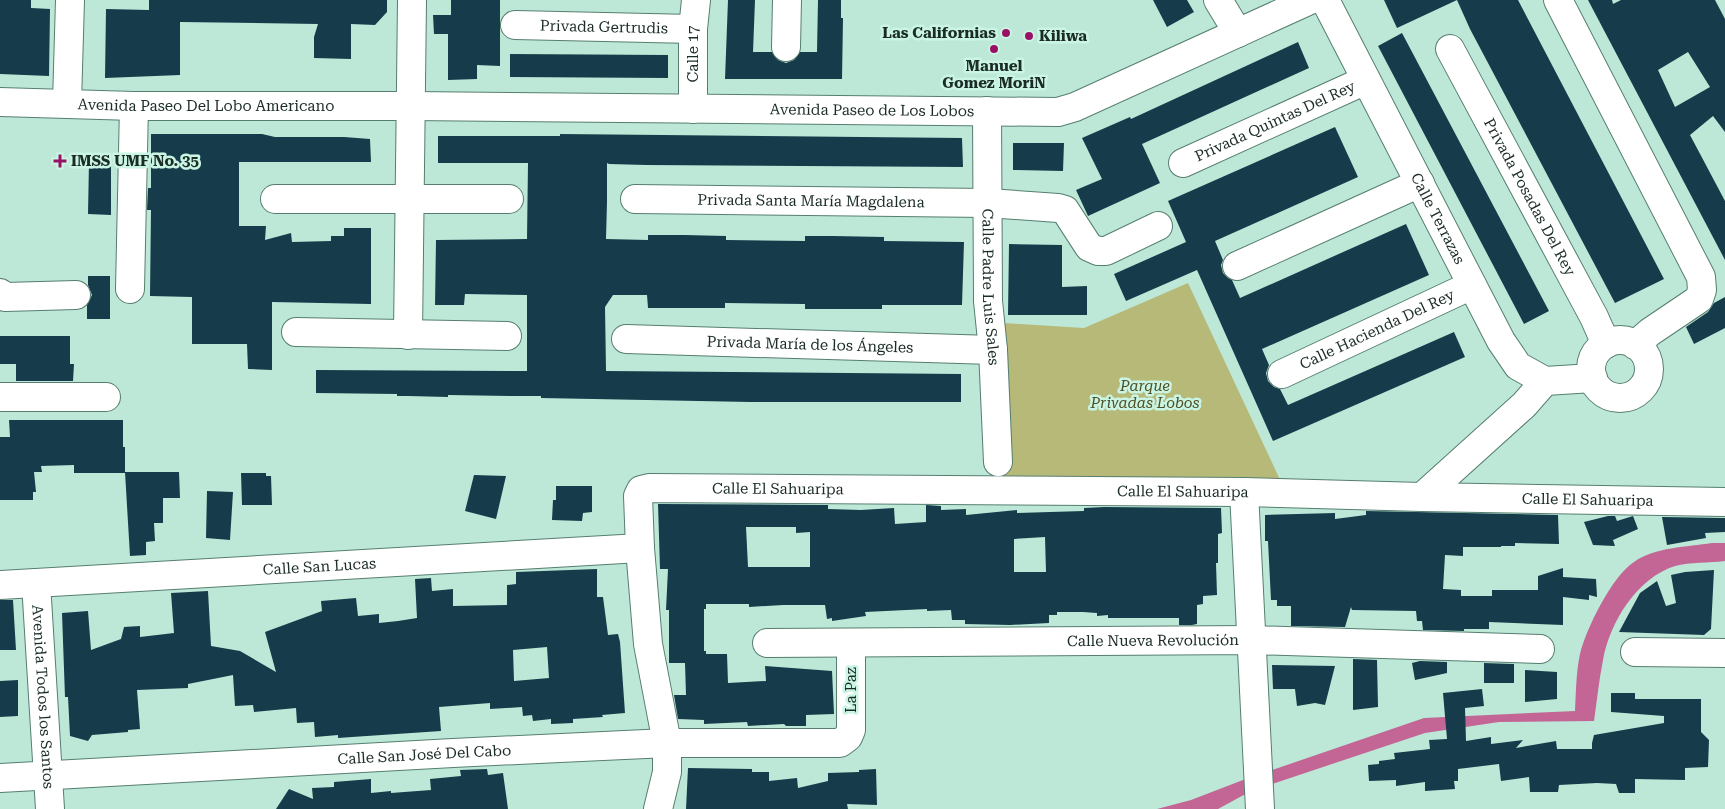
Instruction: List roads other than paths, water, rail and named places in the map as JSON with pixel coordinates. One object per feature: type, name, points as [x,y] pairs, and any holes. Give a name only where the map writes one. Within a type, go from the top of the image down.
[{"type":"street","points":[[67,103],[70,0]]},
{"type":"street","points":[[408,335],[412,0]]},
{"type":"street","name":"Calle 17","points":[[693,109],[693,29],[696,0]]},
{"type":"street","points":[[786,47],[787,0]]},
{"type":"street","points":[[1218,0],[1238,33]]},
{"type":"street","name":"Avenida Paseo de Los Lobos","points":[[411,106],[1058,112],[1075,108],[1310,0]]},
{"type":"street","name":"Calle Terrazas","points":[[1325,0],[1501,340],[1518,366],[1545,380],[1593,378]]},
{"type":"street","points":[[1558,0],[1701,277],[1702,290],[1699,299],[1650,332],[1635,345]]},
{"type":"street","name":"Privada Gertrudis","points":[[515,25],[693,29]]},
{"type":"street","name":"Privada Posadas Del Rey","points":[[1450,49],[1594,317],[1606,344]]},
{"type":"street","name":"Privada Quintas Del Rey","points":[[1183,163],[1366,80]]},
{"type":"street","name":"Avenida Paseo Del Lobo Americano","points":[[0,102],[134,106],[411,106]]},
{"type":"street","points":[[130,289],[134,106]]},
{"type":"street","name":"Calle Padre Luis Sales","points":[[987,111],[988,301],[994,350],[998,462]]},
{"type":"street","points":[[1237,266],[1420,183]]},
{"type":"street","points":[[275,200],[509,199]]},
{"type":"street","name":"Privada Santa María Magdalena","points":[[635,199],[988,203],[1058,208],[1065,210],[1089,247],[1098,251],[1106,251],[1158,226]]},
{"type":"street","name":"Calle Hacienda Del Rey","points":[[1282,374],[1472,285]]},
{"type":"street","points":[[0,293],[5,297],[76,295]]},
{"type":"street","points":[[296,332],[506,336]]},
{"type":"street","name":"Privada María de los Ángeles","points":[[626,339],[994,350]]},
{"type":"street","points":[[1618,340],[1631,342],[1635,345],[1642,349],[1647,357],[1649,376],[1645,384],[1631,396],[1622,398],[1612,397],[1604,393],[1597,386],[1591,368],[1598,350],[1606,344],[1618,340]]},
{"type":"street","points":[[1422,497],[1524,405],[1545,380]]},
{"type":"street","points":[[0,397],[106,397]]},
{"type":"street","name":"Calle El Sahuaripa","points":[[640,548],[638,496],[641,490],[649,488],[1244,492],[1725,502]]},
{"type":"street","points":[[1244,492],[1260,804]]},
{"type":"street","points":[[640,548],[648,644],[667,743],[666,772],[658,809]]},
{"type":"street","name":"Calle San Lucas","points":[[0,585],[640,548]]},
{"type":"street","name":"Avenida Todos los Santos","points":[[36,583],[50,809]]},
{"type":"street","name":"Calle Nueva Revolución","points":[[767,642],[1251,640],[1540,649]]},
{"type":"street","name":"La Paz","points":[[848,737],[851,730],[851,643]]},
{"type":"street","points":[[1635,652],[1725,653]]},
{"type":"street","name":"Calle San José Del Cabo","points":[[0,778],[667,743],[840,743],[848,737]]},
{"type":"place","name":"Las Californias","points":[[1006,33]]},
{"type":"place","name":"Kiliwa","points":[[1029,36]]},
{"type":"place","name":"Manuel Gomez MoriN","points":[[994,49]]},
{"type":"place","name":"IMSS UMF No. 35","points":[[60,161]]},
{"type":"park label","name":"Parque Privadas Lobos","points":[[1145,394]]}]
